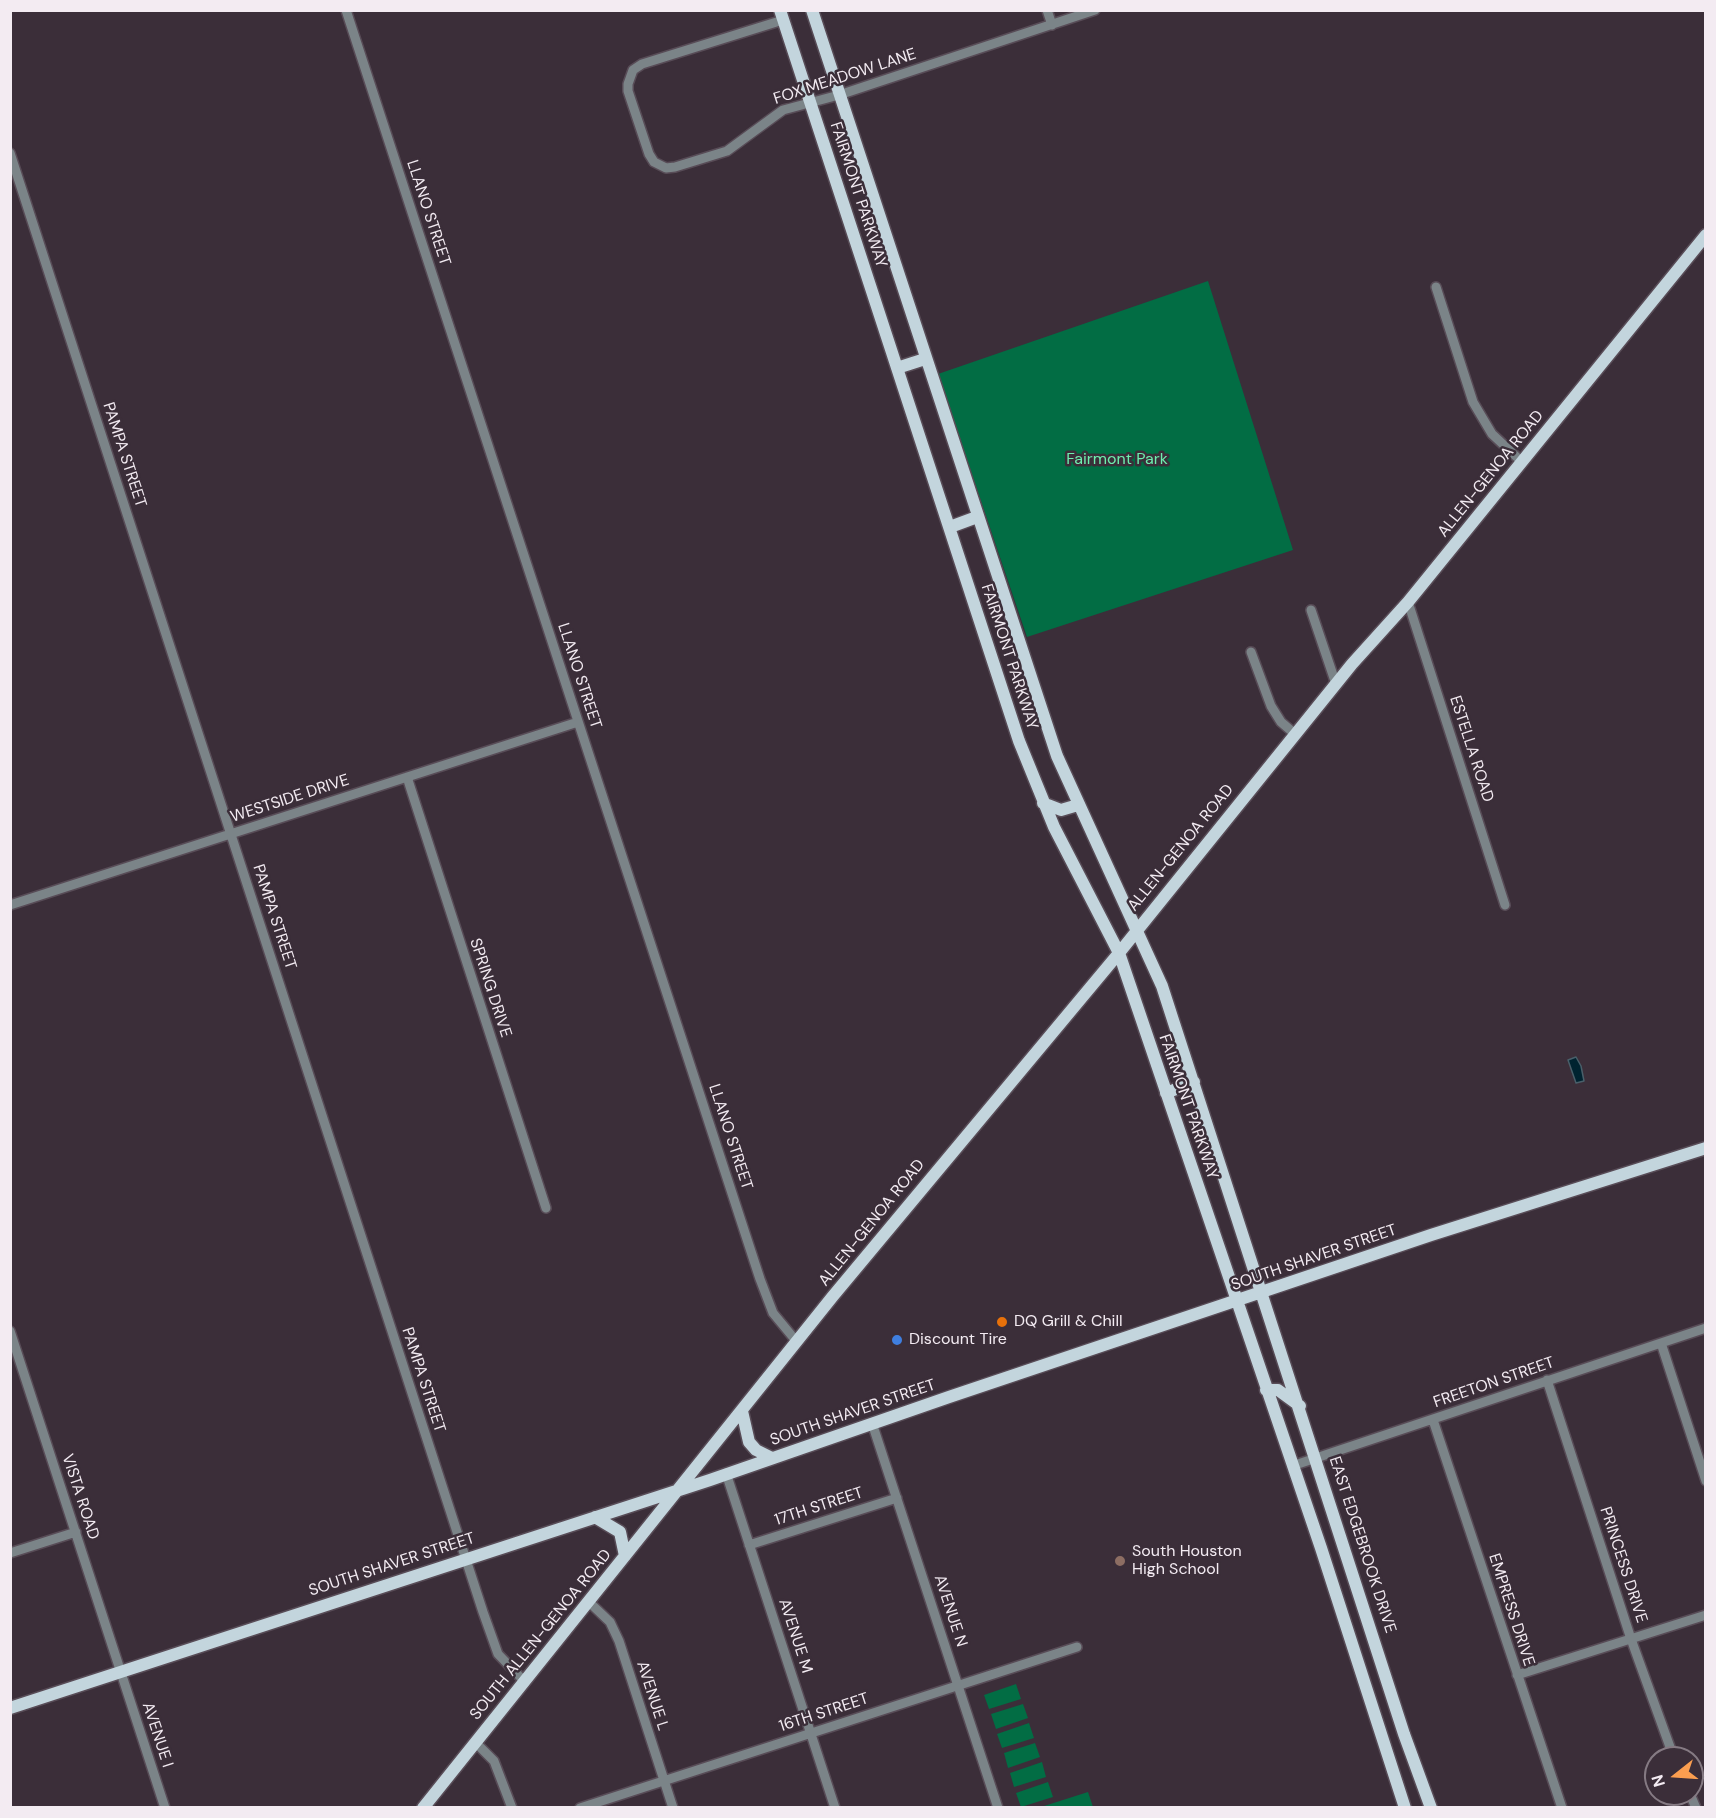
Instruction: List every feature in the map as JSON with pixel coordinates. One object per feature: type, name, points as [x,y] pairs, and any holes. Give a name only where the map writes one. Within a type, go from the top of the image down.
[{"type":"main road","name":"FAIRMONT PARKWAY","points":[[812,10],[1057,756],[1162,986],[1262,1293]]},
{"type":"main road","name":"FAIRMONT PARKWAY","points":[[782,15],[1019,741],[1043,803],[1119,953],[1238,1301]]},
{"type":"main road","name":"ALLEN-GENOA ROAD","points":[[682,1487],[797,1342],[1119,953],[1336,684],[1408,602],[1706,235]]},
{"type":"main road","points":[[897,368],[925,359]]},
{"type":"main road","points":[[950,527],[977,517]]},
{"type":"main road","points":[[1043,803],[1061,810],[1078,805]]},
{"type":"main road","points":[[1166,1093],[1194,1082]]},
{"type":"main road","name":"SOUTH SHAVER STREET","points":[[10,1708],[595,1517],[1431,1235],[1706,1148]]},
{"type":"main road","name":"EAST EDGEBROOK DRIVE","points":[[1262,1293],[1404,1734],[1431,1808]]},
{"type":"main road","points":[[1238,1301],[1405,1808]]},
{"type":"main road","points":[[1266,1390],[1278,1390],[1300,1406]]},
{"type":"main road","points":[[742,1411],[749,1442],[756,1450],[772,1458]]},
{"type":"main road","name":"SOUTH ALLEN-GENOA ROAD","points":[[423,1808],[682,1487]]},
{"type":"main road","points":[[595,1517],[620,1532],[625,1556]]},
{"type":"main road","points":[[1339,1605],[1361,1598]]},
{"type":"main road","points":[[1384,1742],[1404,1734]]},
{"type":"street","name":"LLANO STREET","points":[[346,10],[760,1279],[773,1313],[797,1342]]},
{"type":"street","points":[[1047,10],[1052,25]]},
{"type":"street","name":"FOX MEADOW LANE","points":[[782,15],[642,64],[633,70],[628,84],[638,122],[654,162],[666,168],[675,167],[727,151],[772,116],[810,101],[839,95],[1095,10]]},
{"type":"street","name":"PAMPA STREET","points":[[10,153],[465,1558],[498,1654],[524,1681]]},
{"type":"street","points":[[1436,287],[1477,411],[1492,434],[1522,462]]},
{"type":"street","name":"ESTELLA ROAD","points":[[1408,602],[1505,905]]},
{"type":"street","points":[[1311,610],[1336,684]]},
{"type":"street","points":[[1251,652],[1271,706],[1281,722],[1295,734]]},
{"type":"street","name":"WESTSIDE DRIVE","points":[[10,905],[578,722]]},
{"type":"street","name":"SPRING DRIVE","points":[[407,777],[546,1208]]},
{"type":"street","name":"FREETON STREET","points":[[1292,1466],[1706,1329]]},
{"type":"street","name":"VISTA ROAD","points":[[10,1331],[121,1672]]},
{"type":"street","points":[[1661,1343],[1706,1480]]},
{"type":"street","name":"PRINCESS DRIVE","points":[[1547,1380],[1631,1639],[1669,1746]]},
{"type":"street","name":"EMPRESS DRIVE","points":[[1433,1420],[1562,1808]]},
{"type":"street","name":"AVENUE N","points":[[872,1423],[998,1808]]},
{"type":"street","name":"AVENUE M","points":[[726,1473],[835,1808]]},
{"type":"street","name":"17TH STREET","points":[[749,1545],[897,1498]]},
{"type":"street","points":[[10,1553],[76,1532]]},
{"type":"street","name":"AVENUE L","points":[[589,1602],[610,1622],[619,1641],[673,1808]]},
{"type":"street","points":[[1517,1675],[1706,1615]]},
{"type":"street","name":"16TH STREET","points":[[580,1808],[1077,1647]]},
{"type":"street","name":"AVENUE I","points":[[121,1672],[165,1808]]},
{"type":"street","points":[[475,1742],[494,1761],[512,1808]]},
{"type":"green space","name":"Fairmont Park","points":[[1208,281],[1293,550],[1027,637],[938,374]]},
{"type":"green space","points":[[1016,1684],[1021,1699],[989,1709],[984,1695]]},
{"type":"green space","points":[[1023,1704],[1028,1718],[996,1729],[991,1714]]},
{"type":"green space","points":[[1029,1723],[1034,1738],[1002,1748],[997,1734]]},
{"type":"green space","points":[[1035,1743],[1040,1757],[1008,1768],[1004,1753]]},
{"type":"green space","points":[[1042,1762],[1046,1777],[1014,1787],[1010,1773]]},
{"type":"green space","points":[[1048,1782],[1053,1797],[1021,1807],[1016,1793]]},
{"type":"green space","points":[[1088,1792],[1093,1807],[1041,1807]]},
{"type":"water","points":[[1576,1057],[1581,1066],[1584,1081],[1576,1083],[1568,1060]]},
{"type":"place","name":"DQ Grill & Chill","points":[[1002,1322]]},
{"type":"place","name":"Discount Tire","points":[[897,1340]]},
{"type":"place","name":"South Houston High School","points":[[1120,1561]]}]
